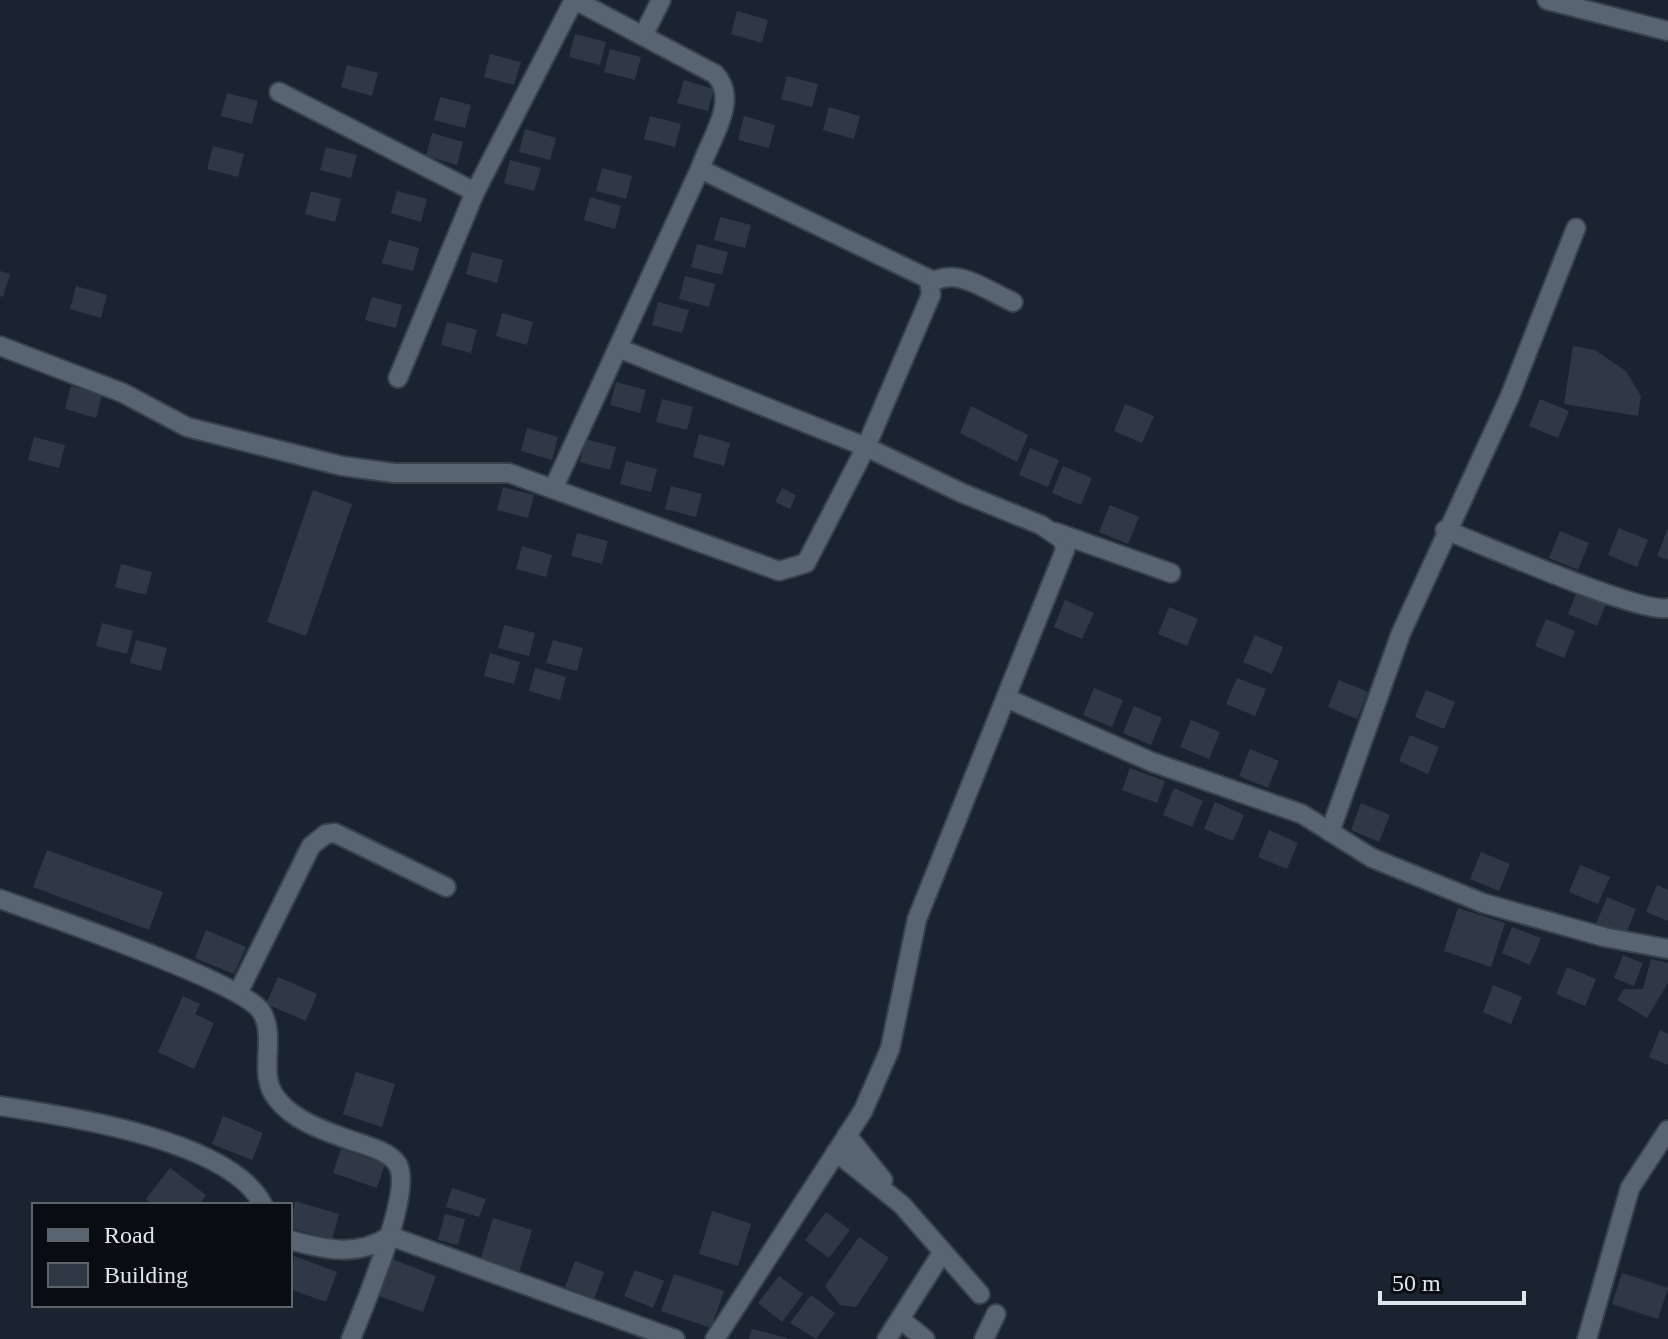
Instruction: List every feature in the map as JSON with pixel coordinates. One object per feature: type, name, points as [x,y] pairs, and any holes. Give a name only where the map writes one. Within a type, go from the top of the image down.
[{"type":"street","points":[[398,378],[475,192],[574,0],[715,74],[728,92],[700,169],[554,487]]},
{"type":"street","points":[[643,36],[661,0]]},
{"type":"street","points":[[1547,0],[1610,7],[1668,31]]},
{"type":"street","points":[[279,92],[475,192]]},
{"type":"street","points":[[700,169],[914,270],[931,283]]},
{"type":"street","points":[[1330,832],[1401,633],[1445,530],[1510,396],[1576,228]]},
{"type":"street","points":[[931,283],[940,276],[953,276],[1013,302]]},
{"type":"street","points":[[0,346],[123,393],[187,427],[342,466],[394,473],[491,471],[554,487],[760,565],[790,571],[806,563],[819,543],[866,447],[931,295],[931,283]]},
{"type":"street","points":[[618,348],[866,447],[1055,532],[1171,573]]},
{"type":"street","points":[[1445,530],[1622,599],[1654,609],[1668,608]]},
{"type":"street","points":[[715,1339],[847,1135],[882,1072],[896,1027],[917,919],[1063,563],[1063,540],[1055,532]]},
{"type":"street","points":[[1006,698],[1152,762],[1285,807],[1372,858],[1483,903],[1604,937],[1668,949]]},
{"type":"street","points":[[238,993],[311,846],[326,834],[335,833],[446,887]]},
{"type":"street","points":[[0,899],[106,937],[238,993],[260,1010],[264,1019],[267,1073],[276,1098],[287,1109],[321,1130],[387,1155],[398,1166],[399,1188],[390,1236],[351,1339]]},
{"type":"street","points":[[0,1106],[99,1122],[162,1142],[217,1164],[247,1182],[262,1203]]},
{"type":"street","points":[[1587,1339],[1630,1188],[1668,1130]]},
{"type":"street","points":[[847,1135],[942,1253],[980,1294]]},
{"type":"street","points":[[836,1152],[902,1205]]},
{"type":"street","points":[[292,1240],[347,1251],[373,1247],[390,1236]]},
{"type":"street","points":[[390,1236],[675,1339]]},
{"type":"street","points":[[887,1339],[942,1253]]},
{"type":"street","points":[[984,1339],[996,1314]]},
{"type":"street","points":[[900,1319],[925,1339]]},
{"type":"building","points":[[737,11],[768,20],[762,43],[731,34]]},
{"type":"building","points":[[575,34],[606,42],[600,65],[569,57]]},
{"type":"building","points":[[610,49],[641,57],[635,80],[604,72]]},
{"type":"building","points":[[490,54],[521,62],[514,85],[484,77]]},
{"type":"building","points":[[347,65],[378,73],[372,96],[341,87]]},
{"type":"building","points":[[787,76],[818,84],[812,107],[781,99]]},
{"type":"building","points":[[684,80],[714,89],[708,111],[677,103]]},
{"type":"building","points":[[227,93],[258,101],[252,124],[221,116]]},
{"type":"building","points":[[440,97],[471,105],[465,128],[434,120]]},
{"type":"building","points":[[829,107],[860,116],[854,139],[823,130]]},
{"type":"building","points":[[650,116],[681,124],[675,147],[644,139]]},
{"type":"building","points":[[744,116],[775,125],[769,148],[738,140]]},
{"type":"building","points":[[525,129],[556,138],[550,160],[519,152]]},
{"type":"building","points":[[432,133],[463,142],[457,165],[426,156]]},
{"type":"building","points":[[213,146],[244,154],[238,177],[207,169]]},
{"type":"building","points":[[326,147],[357,155],[351,178],[320,170]]},
{"type":"building","points":[[510,160],[541,168],[534,191],[504,183]]},
{"type":"building","points":[[602,168],[632,176],[626,199],[596,191]]},
{"type":"building","points":[[311,191],[341,199],[335,222],[305,214]]},
{"type":"building","points":[[397,191],[427,199],[421,222],[391,213]]},
{"type":"building","points":[[590,197],[621,206],[615,229],[584,220]]},
{"type":"building","points":[[720,217],[751,225],[745,248],[714,240]]},
{"type":"building","points":[[389,240],[419,248],[413,271],[382,263]]},
{"type":"building","points":[[697,244],[728,252],[722,275],[691,267]]},
{"type":"building","points":[[472,252],[503,260],[497,283],[466,274]]},
{"type":"building","points":[[0,271],[10,274],[3,297],[0,296]]},
{"type":"building","points":[[685,276],[715,284],[709,307],[679,299]]},
{"type":"building","points":[[76,286],[107,295],[101,318],[70,309]]},
{"type":"building","points":[[372,297],[402,305],[396,328],[365,320]]},
{"type":"building","points":[[658,302],[689,310],[682,333],[652,325]]},
{"type":"building","points":[[502,313],[533,322],[527,345],[496,336]]},
{"type":"building","points":[[447,322],[477,330],[471,353],[441,345]]},
{"type":"building","points":[[1573,346],[1595,350],[1626,371],[1641,396],[1638,416],[1564,404]]},
{"type":"building","points":[[616,382],[646,390],[640,413],[610,405]]},
{"type":"building","points":[[71,386],[102,395],[96,418],[65,409]]},
{"type":"building","points":[[662,399],[693,407],[687,430],[656,422]]},
{"type":"building","points":[[1540,399],[1569,411],[1558,438],[1529,426]]},
{"type":"building","points":[[1125,404],[1154,416],[1142,443],[1114,431]]},
{"type":"building","points":[[971,406],[1028,435],[1017,462],[960,433]]},
{"type":"building","points":[[527,428],[558,437],[552,460],[521,451]]},
{"type":"building","points":[[699,434],[730,443],[724,466],[693,457]]},
{"type":"building","points":[[34,437],[65,445],[59,468],[28,460]]},
{"type":"building","points":[[586,439],[616,447],[610,470],[580,462]]},
{"type":"building","points":[[1030,448],[1059,460],[1048,487],[1019,475]]},
{"type":"building","points":[[626,461],[657,469],[651,492],[620,484]]},
{"type":"building","points":[[1063,466],[1092,478],[1081,505],[1052,493]]},
{"type":"building","points":[[671,486],[702,494],[696,517],[665,509]]},
{"type":"building","points":[[503,487],[534,495],[528,518],[497,510]]},
{"type":"building","points":[[782,488],[796,495],[790,509],[775,502]]},
{"type":"building","points":[[313,490],[352,504],[306,636],[267,622]]},
{"type":"building","points":[[1110,505],[1139,517],[1128,544],[1099,532]]},
{"type":"building","points":[[1619,528],[1648,540],[1637,567],[1608,555]]},
{"type":"building","points":[[1668,528],[1668,560],[1657,556]]},
{"type":"building","points":[[1560,531],[1589,543],[1578,570],[1549,558]]},
{"type":"building","points":[[577,533],[608,541],[602,564],[571,556]]},
{"type":"building","points":[[522,546],[552,555],[546,577],[516,569]]},
{"type":"building","points":[[121,564],[152,572],[146,595],[115,587]]},
{"type":"building","points":[[1579,587],[1608,599],[1597,626],[1568,614]]},
{"type":"building","points":[[1065,600],[1094,613],[1082,639],[1054,627]]},
{"type":"building","points":[[1169,607],[1198,619],[1187,646],[1158,634]]},
{"type":"building","points":[[1546,619],[1575,631],[1564,658],[1535,646]]},
{"type":"building","points":[[102,623],[133,631],[127,654],[96,646]]},
{"type":"building","points":[[504,625],[535,633],[529,656],[498,648]]},
{"type":"building","points":[[1255,635],[1283,647],[1272,674],[1243,662]]},
{"type":"building","points":[[136,640],[167,648],[161,671],[130,663]]},
{"type":"building","points":[[553,640],[583,648],[577,671],[546,663]]},
{"type":"building","points":[[490,653],[520,662],[514,684],[484,676]]},
{"type":"building","points":[[535,668],[566,677],[560,700],[529,691]]},
{"type":"building","points":[[1237,678],[1266,689],[1255,716],[1226,704]]},
{"type":"building","points":[[1339,680],[1368,692],[1357,719],[1328,707]]},
{"type":"building","points":[[1094,688],[1123,700],[1112,727],[1083,715]]},
{"type":"building","points":[[1426,690],[1455,702],[1444,729],[1415,717]]},
{"type":"building","points":[[1134,706],[1162,718],[1151,745],[1123,733]]},
{"type":"building","points":[[1191,720],[1220,732],[1209,759],[1180,747]]},
{"type":"building","points":[[1410,735],[1439,747],[1428,774],[1399,761]]},
{"type":"building","points":[[1250,749],[1279,761],[1268,788],[1239,776]]},
{"type":"building","points":[[1130,768],[1165,781],[1157,803],[1122,790]]},
{"type":"building","points":[[1174,788],[1203,801],[1192,827],[1163,815]]},
{"type":"building","points":[[1215,802],[1244,815],[1233,841],[1204,829]]},
{"type":"building","points":[[1361,803],[1390,815],[1379,842],[1351,830]]},
{"type":"building","points":[[1269,830],[1298,843],[1287,869],[1258,857]]},
{"type":"building","points":[[47,850],[163,892],[149,930],[33,887]]},
{"type":"building","points":[[1481,852],[1510,864],[1499,891],[1470,879]]},
{"type":"building","points":[[1580,865],[1610,877],[1598,904],[1569,892]]},
{"type":"building","points":[[1657,885],[1668,890],[1668,921],[1646,912]]},
{"type":"building","points":[[1607,897],[1636,909],[1625,936],[1596,924]]},
{"type":"building","points":[[1458,908],[1505,923],[1491,967],[1444,951]]},
{"type":"building","points":[[1512,927],[1541,938],[1530,965],[1502,953]]},
{"type":"building","points":[[206,930],[246,947],[234,974],[195,958]]},
{"type":"building","points":[[1623,955],[1643,963],[1634,986],[1614,978]]},
{"type":"building","points":[[1651,959],[1668,963],[1668,983],[1647,1018],[1617,1000],[1624,989],[1643,989]]},
{"type":"building","points":[[1567,967],[1596,979],[1585,1006],[1556,994]]},
{"type":"building","points":[[278,977],[317,994],[306,1021],[266,1004]]},
{"type":"building","points":[[1493,985],[1522,997],[1511,1024],[1483,1012]]},
{"type":"building","points":[[183,996],[200,1004],[195,1014],[214,1023],[194,1069],[158,1052]]},
{"type":"building","points":[[1660,1030],[1668,1034],[1668,1065],[1649,1057]]},
{"type":"building","points":[[356,1072],[395,1084],[382,1127],[343,1114]]},
{"type":"building","points":[[223,1116],[263,1133],[252,1160],[212,1144]]},
{"type":"building","points":[[341,1149],[385,1164],[377,1188],[333,1173]]},
{"type":"building","points":[[170,1168],[206,1195],[200,1203],[151,1203],[146,1199]]},
{"type":"building","points":[[452,1188],[486,1199],[479,1217],[446,1207]]},
{"type":"building","points":[[295,1201],[339,1214],[332,1240],[292,1229]]},
{"type":"building","points":[[712,1211],[751,1224],[738,1266],[699,1254]]},
{"type":"building","points":[[826,1212],[850,1230],[829,1258],[805,1240]]},
{"type":"building","points":[[445,1214],[465,1219],[458,1245],[438,1240]]},
{"type":"building","points":[[493,1218],[532,1230],[519,1273],[480,1261]]},
{"type":"building","points":[[859,1237],[889,1258],[856,1307],[840,1305],[825,1286]]},
{"type":"building","points":[[294,1256],[337,1272],[326,1302],[292,1290]]},
{"type":"building","points":[[392,1259],[436,1276],[423,1312],[379,1296]]},
{"type":"building","points":[[575,1261],[604,1272],[594,1299],[565,1287]]},
{"type":"building","points":[[635,1270],[664,1281],[653,1308],[624,1296]]},
{"type":"building","points":[[1622,1273],[1668,1288],[1658,1319],[1612,1304]]},
{"type":"building","points":[[674,1274],[724,1291],[711,1328],[661,1311]]},
{"type":"building","points":[[779,1276],[803,1294],[782,1322],[758,1303]]},
{"type":"building","points":[[811,1295],[835,1313],[816,1339],[790,1323]]},
{"type":"building","points":[[752,1329],[787,1338],[787,1339],[749,1339]]}]
